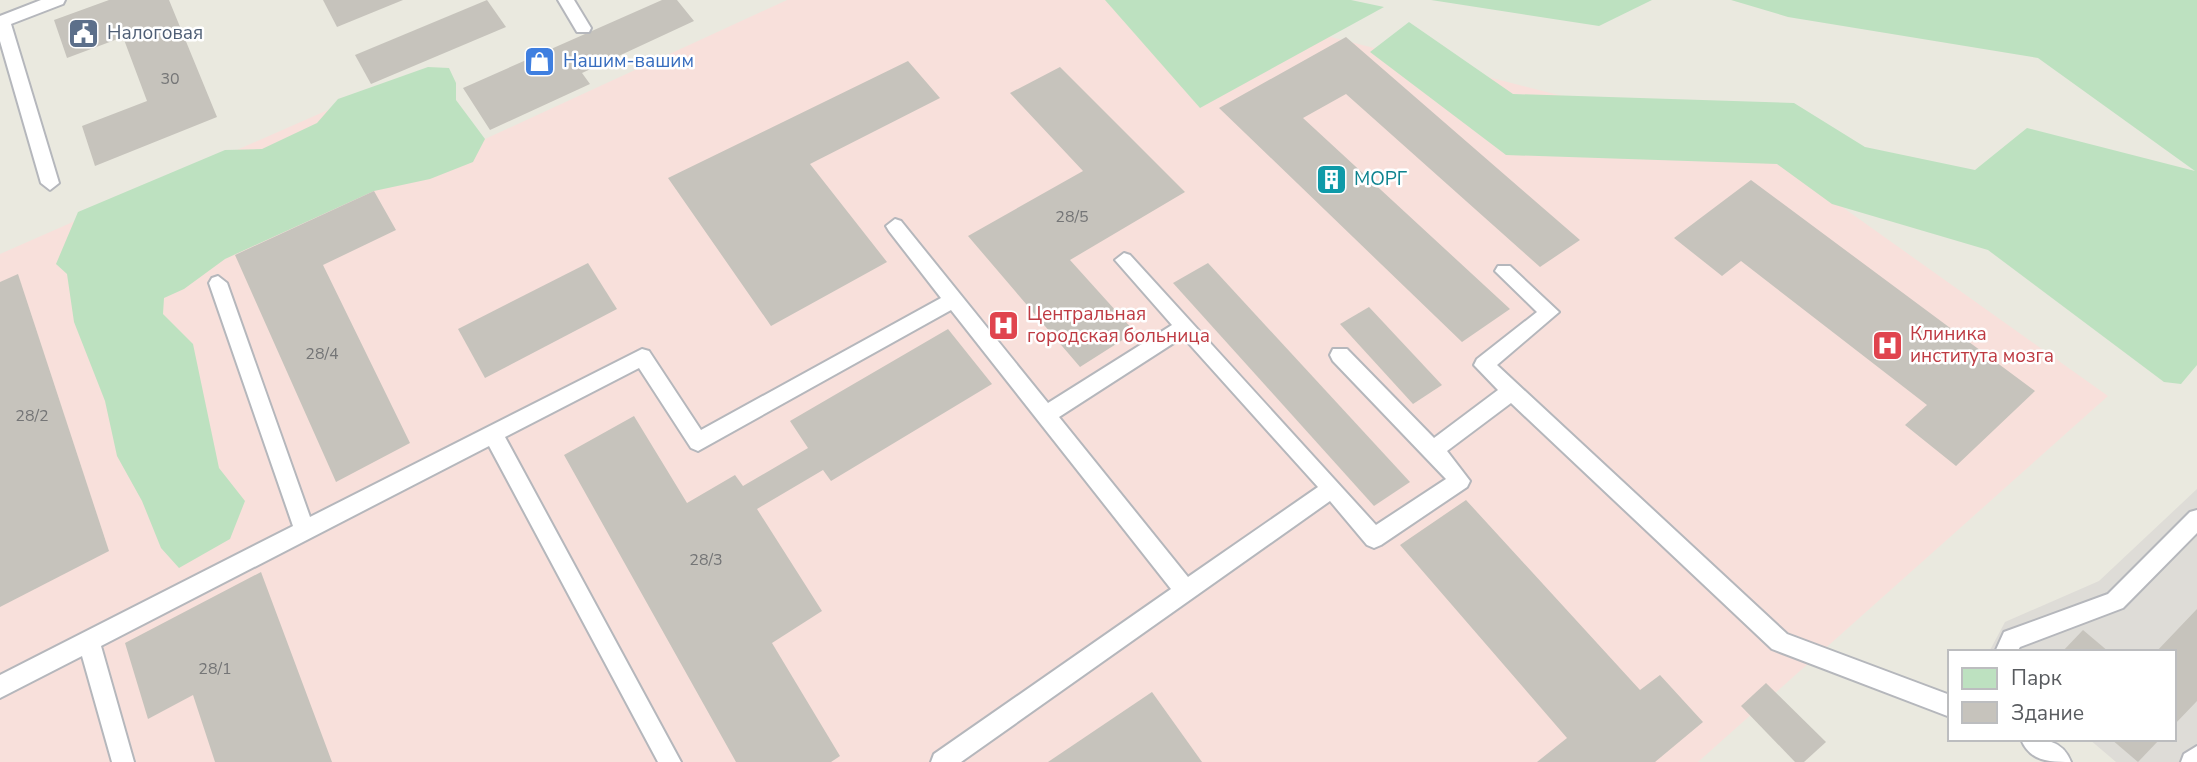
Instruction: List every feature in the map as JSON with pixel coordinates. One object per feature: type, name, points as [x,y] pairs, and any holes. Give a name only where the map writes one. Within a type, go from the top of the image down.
[{"type":"lane","points":[[50,183],[1,21],[57,0]]},
{"type":"lane","points":[[566,0],[583,28]]},
{"type":"lane","points":[[895,226],[1186,591]]},
{"type":"lane","points":[[1124,260],[1332,488],[1374,538],[1460,481],[1340,355]]},
{"type":"lane","points":[[1504,271],[1550,312],[1484,365],[1780,642],[1948,705]]},
{"type":"lane","points":[[218,283],[305,531]]},
{"type":"lane","points":[[0,687],[642,357],[698,442],[953,300]]},
{"type":"lane","points":[[1045,415],[1184,327]]},
{"type":"lane","points":[[1433,450],[1512,391]]},
{"type":"lane","points":[[493,434],[670,762]]},
{"type":"lane","points":[[942,762],[1332,488]]},
{"type":"lane","points":[[2007,650],[2012,639],[2115,601],[2197,519]]},
{"type":"lane","points":[[89,642],[123,762]]},
{"type":"lane","points":[[2034,741],[2060,762]]},
{"type":"lane","points":[[2192,762],[2197,757]]},
{"type":"shaded area","name":"Центральная городская больница","points":[[787,0],[1185,0],[1755,145],[2108,396],[1698,762],[0,762],[0,254],[412,73],[459,151]]},
{"type":"shaded area","points":[[2197,489],[2197,762],[2116,762],[2091,741],[2176,741],[2176,650],[1990,650],[2005,622],[2099,581]]},
{"type":"green space","points":[[1105,0],[1351,0],[1384,7],[1200,108]]},
{"type":"green space","points":[[1431,0],[1652,0],[1599,26]]},
{"type":"green space","points":[[1731,0],[2197,0],[2197,365],[2181,384],[2164,382],[1988,250],[1832,204],[1777,164],[1506,155],[1370,52],[1409,22],[1513,94],[1794,103],[1865,147],[1975,170],[2027,128],[2195,171],[2038,58],[1788,17]]},
{"type":"green space","points":[[428,67],[449,68],[456,83],[456,100],[485,139],[473,162],[430,179],[374,191],[225,259],[184,289],[164,298],[163,314],[193,344],[219,468],[245,501],[230,539],[179,568],[161,548],[142,501],[117,456],[105,401],[74,322],[67,274],[56,264],[78,212],[225,150],[262,149],[317,123],[338,99]]},
{"type":"building","points":[[109,0],[169,0],[217,117],[95,166],[82,126],[147,101],[123,37],[67,58],[54,20]]},
{"type":"building","points":[[323,0],[403,0],[337,27]]},
{"type":"building","points":[[487,0],[506,27],[371,84],[355,55]]},
{"type":"building","points":[[662,0],[677,0],[694,21],[582,73],[590,84],[490,130],[463,88]]},
{"type":"building","name":"МОРГ","points":[[1346,37],[1580,240],[1540,267],[1346,94],[1303,118],[1510,309],[1462,342],[1219,108]]},
{"type":"building","points":[[908,61],[940,98],[810,164],[887,262],[771,326],[668,178]]},
{"type":"building","points":[[1060,67],[1185,192],[1070,260],[1135,332],[1080,367],[968,236],[1083,171],[1010,93]]},
{"type":"building","name":"Клиника института мозга","points":[[1751,180],[2035,391],[1956,466],[1905,425],[1927,405],[1741,261],[1722,276],[1674,238]]},
{"type":"building","points":[[374,191],[396,230],[323,265],[410,443],[336,482],[235,255]]},
{"type":"building","points":[[588,263],[617,309],[485,378],[458,329]]},
{"type":"building","points":[[1208,263],[1410,482],[1374,506],[1173,283]]},
{"type":"building","points":[[18,274],[109,551],[0,607],[0,282]]},
{"type":"building","points":[[1369,307],[1442,385],[1413,404],[1340,324]]},
{"type":"building","points":[[948,329],[992,384],[831,481],[823,470],[757,509],[822,611],[772,643],[840,756],[831,762],[736,762],[564,455],[634,416],[687,503],[735,475],[743,486],[808,448],[790,421]]},
{"type":"building","points":[[1466,500],[1640,690],[1660,675],[1703,722],[1655,762],[1537,762],[1567,738],[1400,545]]},
{"type":"building","points":[[261,572],[332,762],[215,762],[193,695],[148,719],[125,643]]},
{"type":"building","points":[[2197,609],[2197,701],[2176,723],[2176,650],[2158,650]]},
{"type":"building","points":[[2083,630],[2107,650],[2064,650]]},
{"type":"building","points":[[1766,683],[1826,742],[1804,762],[1795,762],[1741,706]]},
{"type":"building","points":[[1152,692],[1202,762],[1048,762]]},
{"type":"building","points":[[2113,741],[2158,741],[2138,762]]},
{"type":"place","name":"Налоговая","points":[[84,33]]},
{"type":"place","name":"Нашим-вашим","points":[[540,61]]},
{"type":"place","name":"МОРГ","points":[[1331,179]]},
{"type":"place","name":"Центральная городская больница","points":[[1004,325]]},
{"type":"place","name":"Клиника института мозга","points":[[1887,345]]}]
